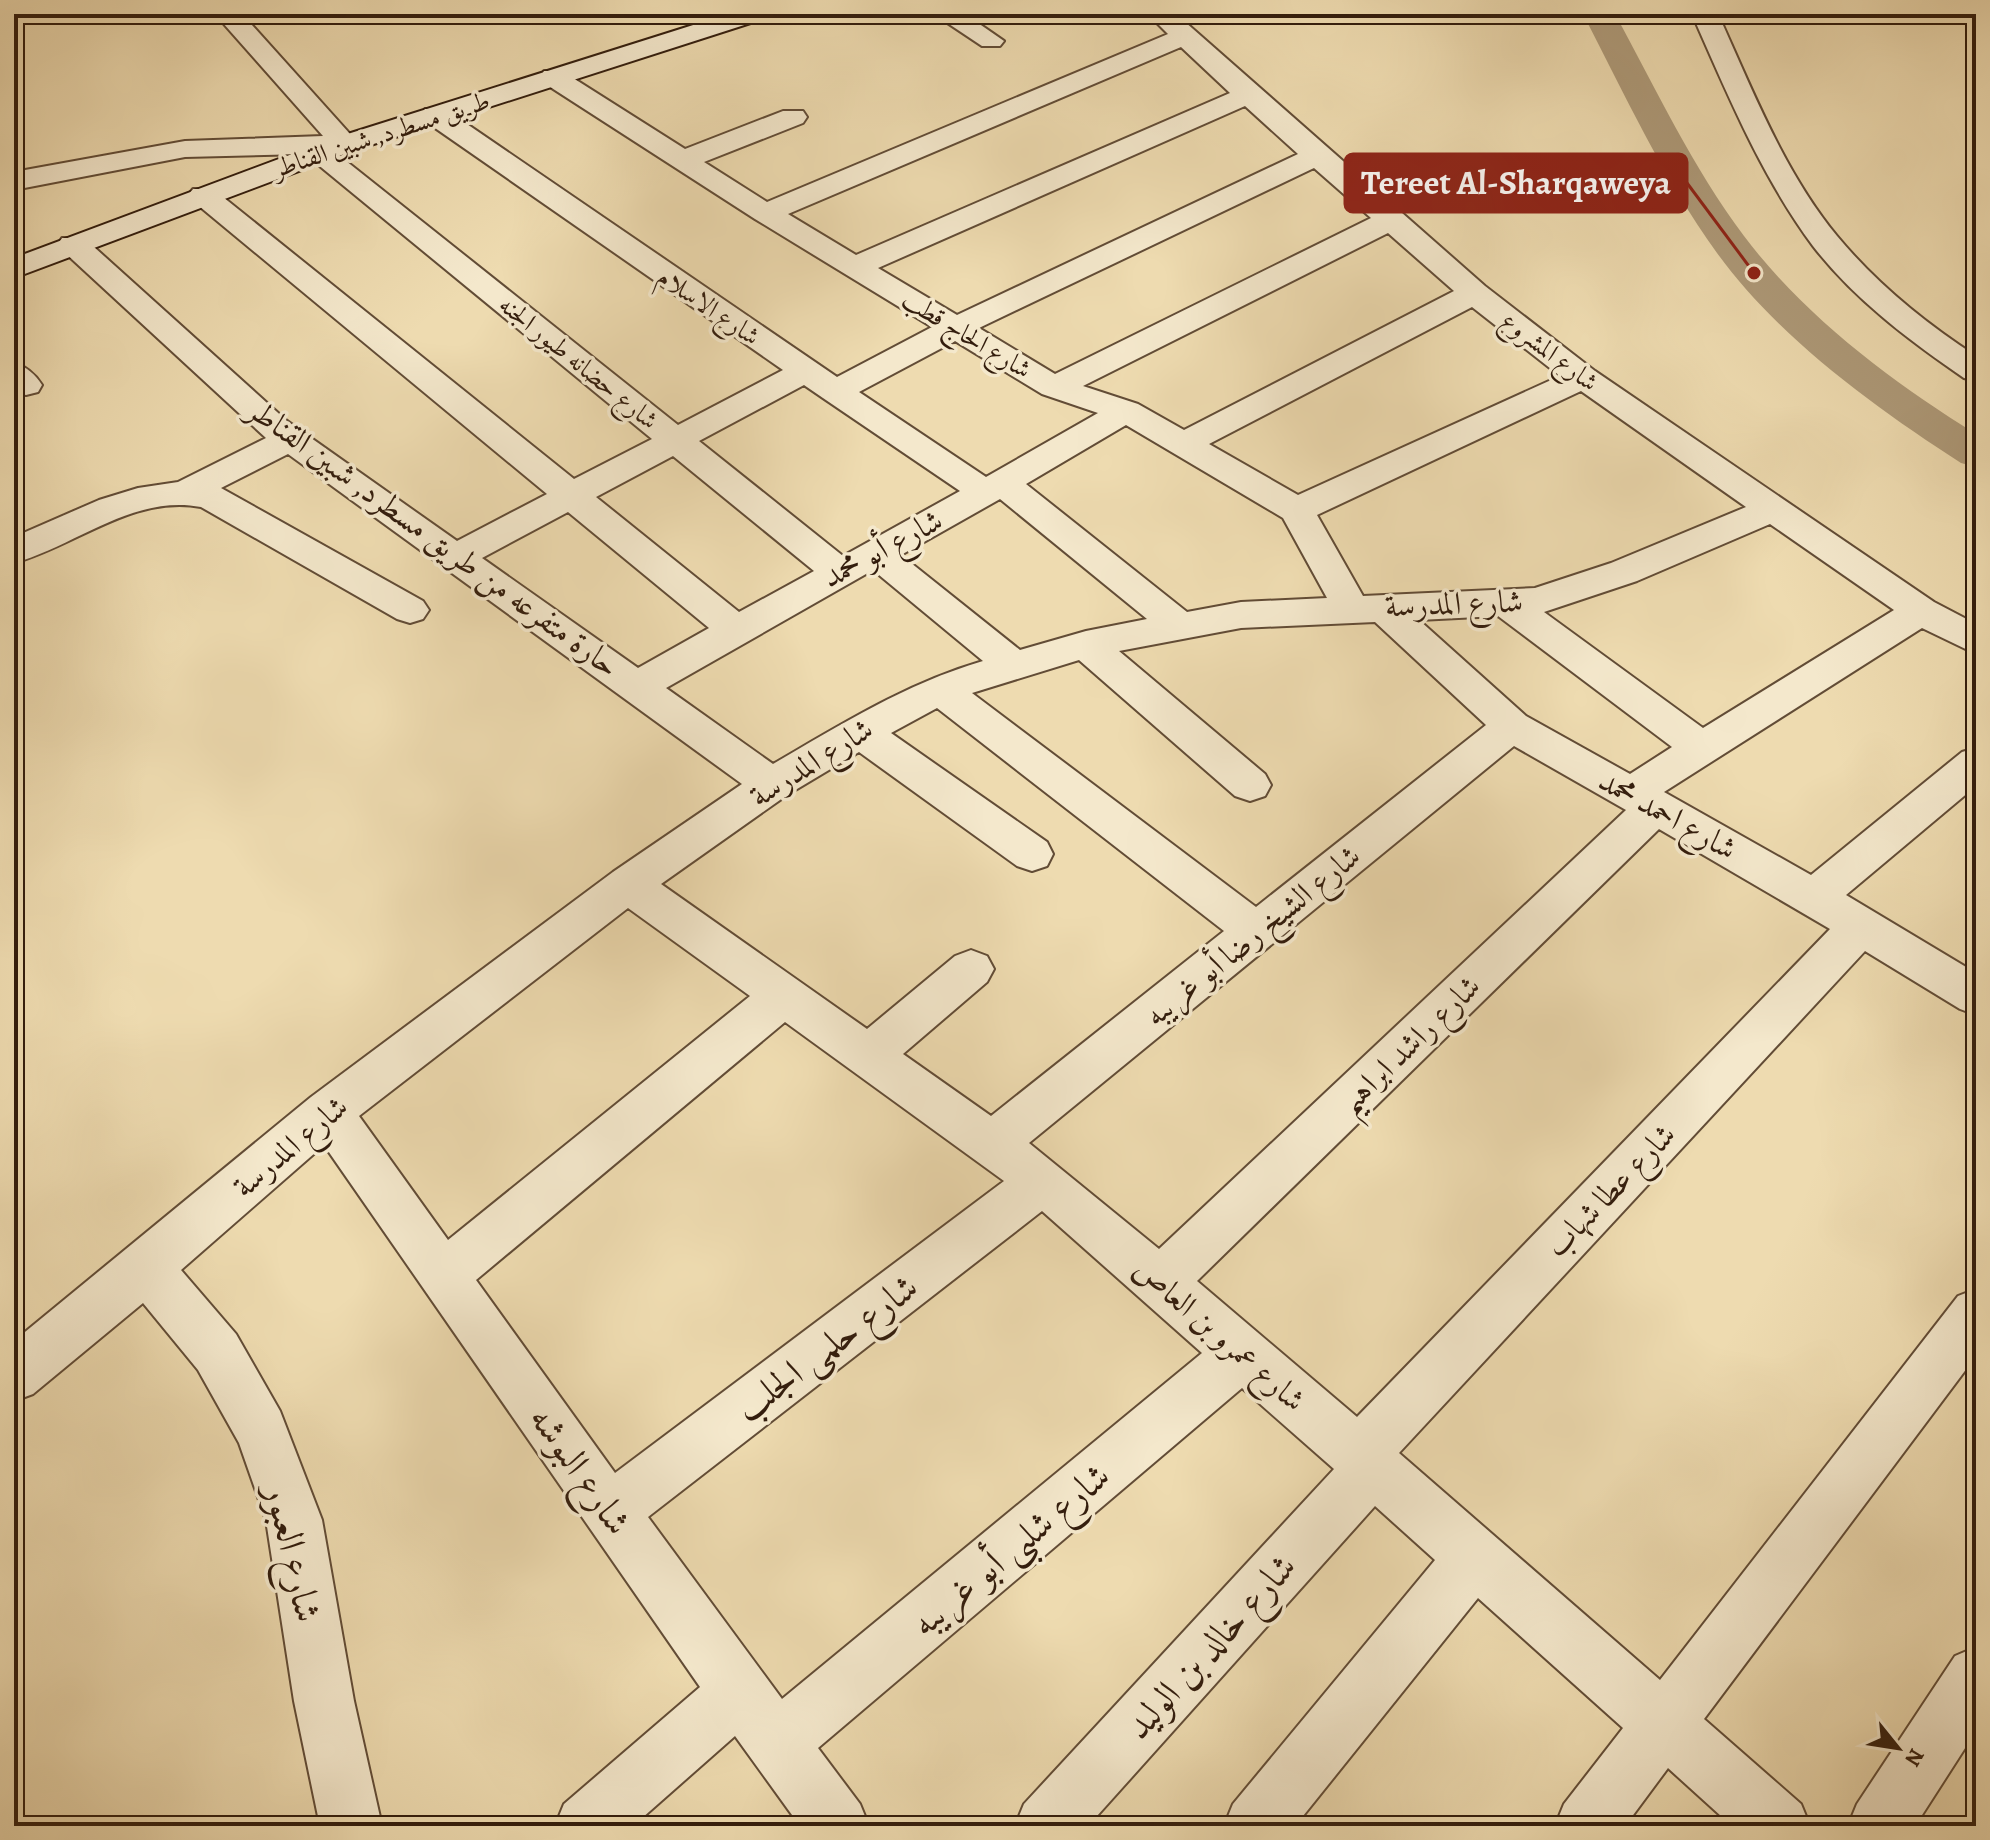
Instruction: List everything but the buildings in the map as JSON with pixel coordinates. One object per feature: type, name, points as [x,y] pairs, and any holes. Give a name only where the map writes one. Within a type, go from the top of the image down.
[{"type":"street","name":"شارع حضانه طيور الجنه","points":[[228,14],[332,148],[676,440],[838,571]]},
{"type":"street","points":[[947,14],[991,41]]},
{"type":"street","name":"شارع المشروع","points":[[1161,14],[1316,156],[1474,293],[1583,378],[1921,611],[1976,641]]},
{"type":"street","points":[[1705,14],[1737,86],[1811,222],[1868,287],[1951,355],[1976,371]]},
{"type":"street","name":"طريق مسطرد, شبين القناطر","points":[[14,269],[332,148],[748,15]]},
{"type":"street","points":[[765,213],[1185,36]]},
{"type":"street","name":"شارع الحاج قطب","points":[[553,77],[765,213],[1054,387],[1126,411],[1297,510]]},
{"type":"street","points":[[854,267],[1248,95]]},
{"type":"street","name":"شارع الاسلام","points":[[435,115],[835,391],[995,488],[1181,627]]},
{"type":"street","points":[[683,160],[793,117]]},
{"type":"street","points":[[14,181],[185,149],[332,148]]},
{"type":"street","points":[[835,391],[957,327],[1316,156]]},
{"type":"street","points":[[203,195],[736,630]]},
{"type":"street","points":[[1054,387],[1390,220]]},
{"type":"street","name":"حارة متفرعه من طريق مسطرد, شبين القناطر","points":[[73,244],[290,439],[772,784]]},
{"type":"street","points":[[1183,444],[1474,293]]},
{"type":"street","points":[[457,556],[806,371]]},
{"type":"street","points":[[1366,607],[1297,510],[1583,378]]},
{"type":"street","name":"شارع أبو محمد","points":[[638,686],[838,571],[995,488],[1126,411]]},
{"type":"street","points":[[190,490],[290,439]]},
{"type":"street","points":[[14,551],[138,500],[164,491],[190,490],[211,497],[410,610]]},
{"type":"street","name":"شارع المدرسة","points":[[14,1375],[146,1268],[328,1112],[628,884],[772,784],[858,730],[941,690],[1086,644],[1241,615],[1537,601],[1624,572],[1771,510]]},
{"type":"street","points":[[874,552],[1013,665]]},
{"type":"street","points":[[1506,603],[1703,749]]},
{"type":"street","name":"شارع احمد محمد","points":[[1366,607],[1512,726],[1814,897],[1976,996]]},
{"type":"street","name":"شارع راشد ابراهيم","points":[[1160,1282],[1645,799],[1703,749],[1921,611]]},
{"type":"street","points":[[1086,644],[1250,785]]},
{"type":"street","points":[[941,690],[1256,931]]},
{"type":"street","name":"شارع الشيخ رضا أبو غريبه","points":[[993,1143],[1512,726]]},
{"type":"street","points":[[858,730],[1032,854]]},
{"type":"street","points":[[1814,897],[1976,763]]},
{"type":"street","name":"شارع عمرو بن العاص","points":[[628,884],[1043,1181],[1779,1826]]},
{"type":"street","name":"شارع عطا شهاب","points":[[1366,1461],[1862,925]]},
{"type":"street","points":[[868,1056],[971,969]]},
{"type":"street","points":[[445,1274],[783,996]]},
{"type":"street","name":"شارع البوشه","points":[[328,1112],[445,1274],[609,1512],[838,1826]]},
{"type":"street","name":"شارع حلمى الجلب","points":[[609,1512],[1043,1181]]},
{"type":"street","name":"شارع العبور","points":[[146,1268],[217,1352],[261,1430],[288,1505],[324,1701],[351,1826]]},
{"type":"street","points":[[1586,1826],[1976,1314]]},
{"type":"street","name":"شارع شلبى أبو غريبه","points":[[777,1743],[1242,1354]]},
{"type":"street","name":"شارع خالد بن الوليد","points":[[1046,1826],[1366,1461]]},
{"type":"street","points":[[1255,1826],[1474,1557]]},
{"type":"street","points":[[1879,1826],[1976,1677]]},
{"type":"street","points":[[586,1826],[740,1692]]},
{"type":"waterway","points":[[1599,14],[1690,184],[1755,274],[1805,324],[1860,371],[1976,453]]},
{"type":"place","name":"Tereet Al-Sharqaweya","points":[[1754,273]]}]
